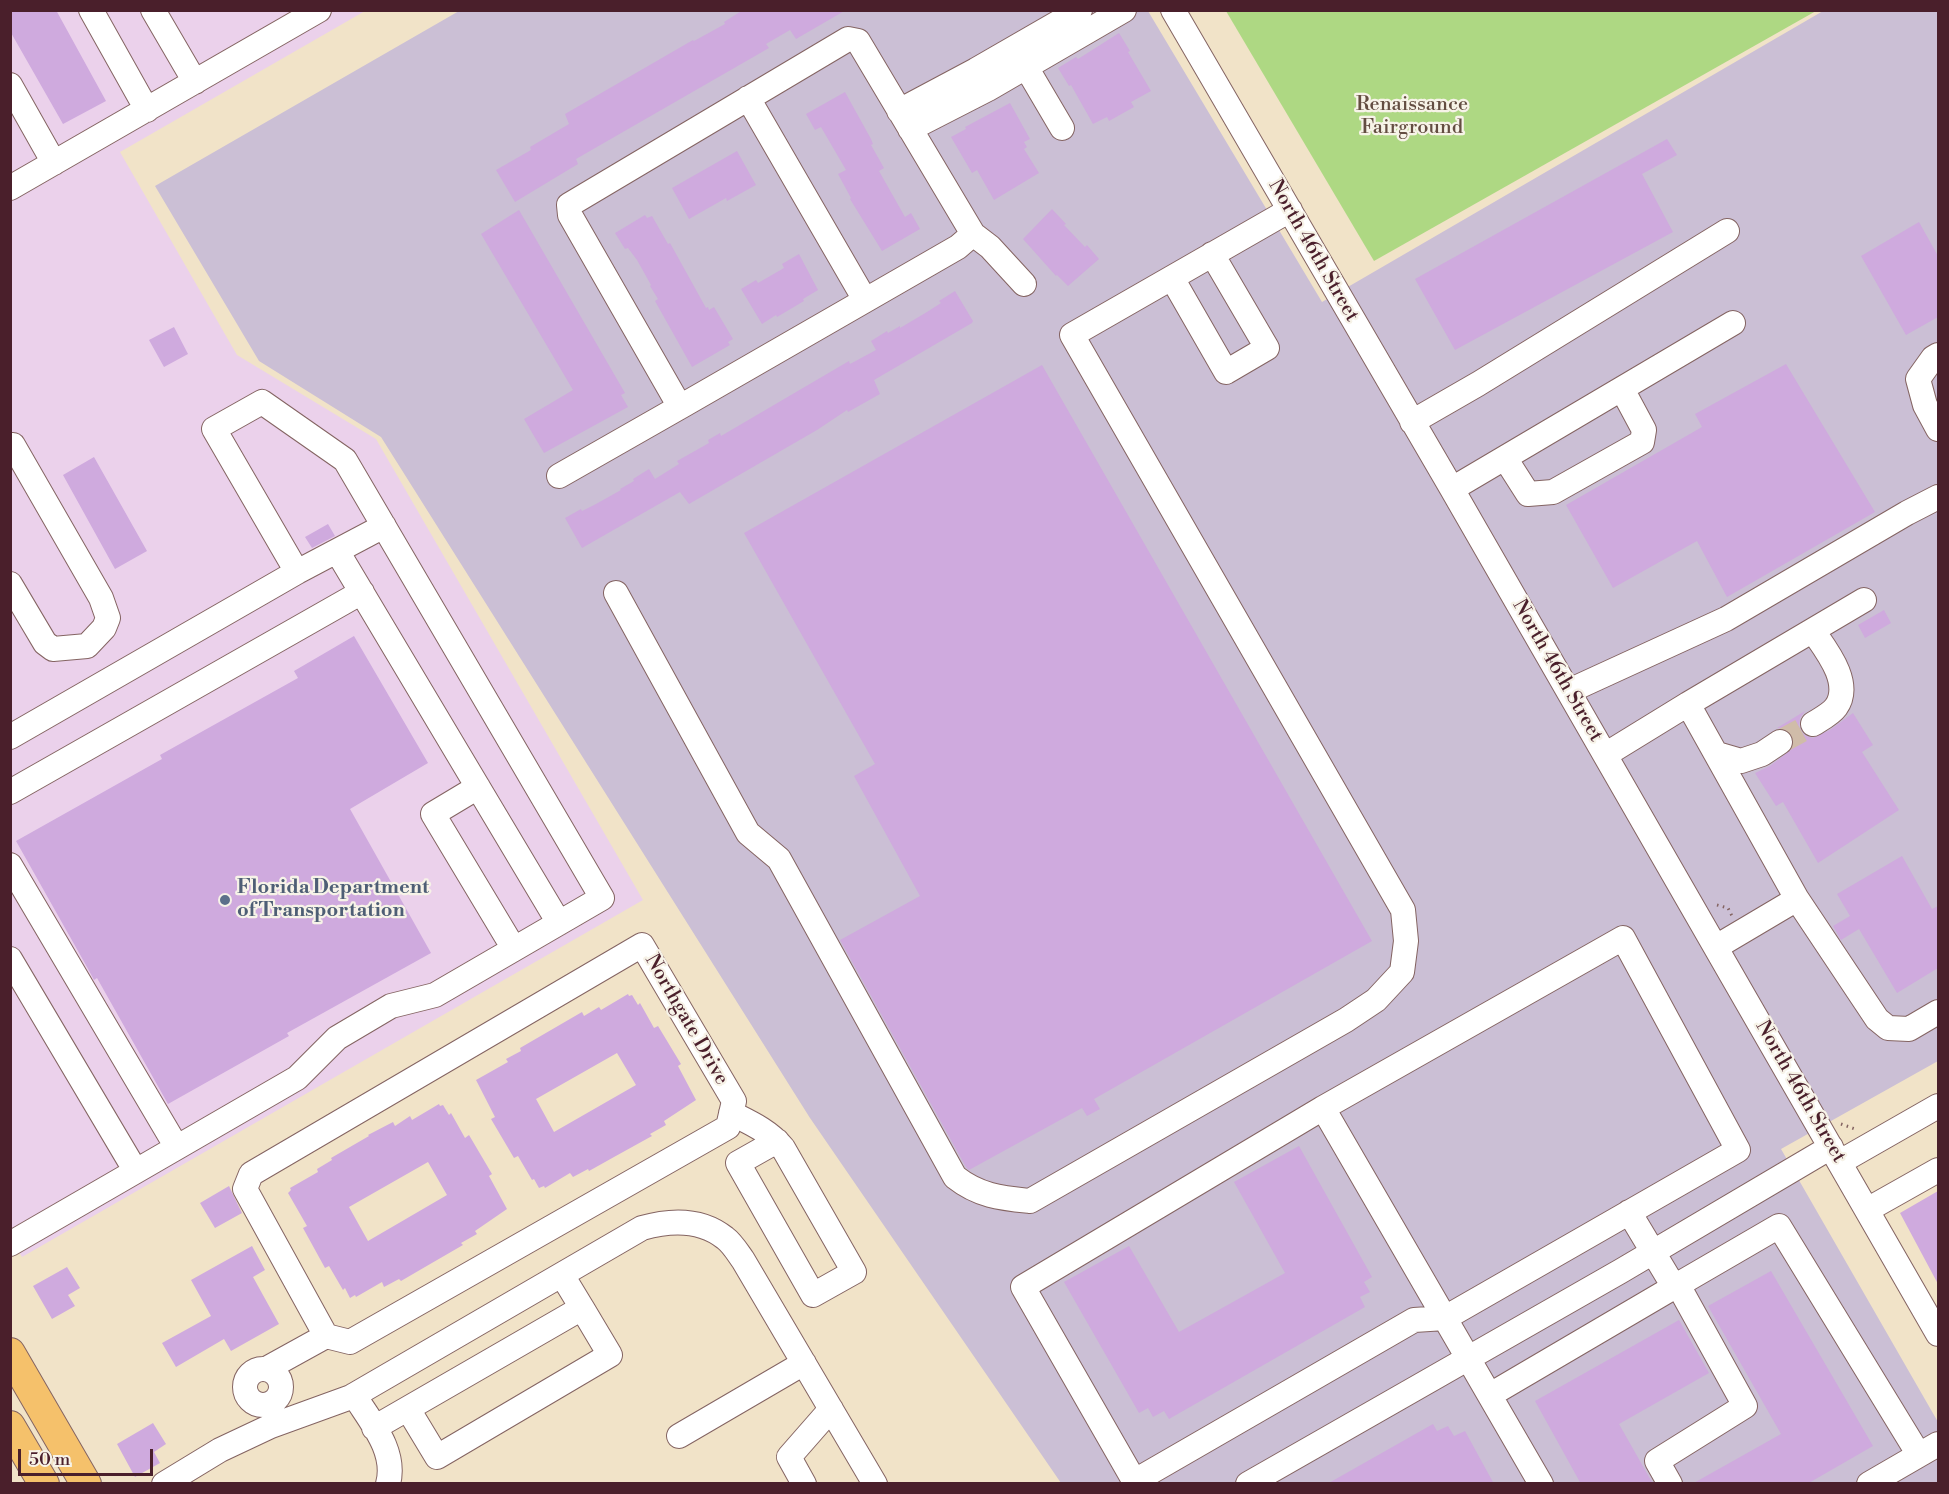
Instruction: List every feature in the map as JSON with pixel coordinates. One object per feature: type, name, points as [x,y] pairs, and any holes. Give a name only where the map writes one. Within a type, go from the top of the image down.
[{"type":"main road","points":[[10,1353],[86,1484]]},
{"type":"main road","points":[[10,1426],[44,1484]]},
{"type":"street","points":[[91,10],[147,110]]},
{"type":"street","points":[[153,10],[195,82]]},
{"type":"street","points":[[10,188],[319,10]]},
{"type":"street","points":[[1021,58],[1080,10]]},
{"type":"street","points":[[905,120],[1021,58],[1124,10]]},
{"type":"street","name":"North 46th Street","points":[[1173,10],[1569,691],[1938,1334]]},
{"type":"street","points":[[680,407],[570,215],[569,205],[848,39],[858,41],[973,234],[990,247],[1024,284]]},
{"type":"street","points":[[1021,58],[1062,128]]},
{"type":"street","points":[[10,85],[54,163]]},
{"type":"street","points":[[748,98],[865,300]]},
{"type":"street","points":[[616,593],[748,833],[779,859],[956,1178],[969,1189],[989,1195],[1029,1201],[1070,1178],[1346,1020],[1376,1000],[1402,972],[1406,941],[1403,910],[1072,335],[1290,210]]},
{"type":"street","points":[[1412,422],[1727,231]]},
{"type":"street","points":[[559,476],[958,247],[973,234]]},
{"type":"street","points":[[1172,278],[1226,372],[1267,348],[1212,254]]},
{"type":"street","points":[[1452,489],[1733,323]]},
{"type":"street","points":[[1938,355],[1933,358],[1918,379],[1925,405],[1938,429]]},
{"type":"street","points":[[1505,458],[1528,494],[1553,492],[1642,442],[1644,430],[1622,389]]},
{"type":"street","points":[[10,1244],[297,1078],[337,1038],[391,1006],[435,995],[602,898],[345,460],[262,402],[214,429],[297,572]]},
{"type":"street","points":[[10,445],[13,445],[102,598],[108,618],[104,628],[87,646],[53,650],[45,643],[10,584]]},
{"type":"street","points":[[1569,691],[1726,619],[1938,497]]},
{"type":"street","points":[[10,737],[297,572],[384,526]]},
{"type":"street","points":[[337,551],[559,923]]},
{"type":"street","points":[[10,792],[362,592]]},
{"type":"street","points":[[1605,754],[1864,600]]},
{"type":"street","points":[[1813,631],[1831,658],[1840,679],[1842,696],[1836,708],[1813,724]]},
{"type":"street","points":[[87,646],[105,681]]},
{"type":"street","points":[[1688,704],[1797,899],[1877,1019],[1888,1028],[1909,1029],[1938,1012]]},
{"type":"street","points":[[1716,754],[1742,761],[1762,754],[1780,742]]},
{"type":"street","points":[[478,787],[433,814],[514,949]]},
{"type":"street","points":[[10,865],[176,1146]]},
{"type":"street","points":[[1716,946],[1797,899]]},
{"type":"street","points":[[1623,938],[1738,1150],[1445,1318],[1414,1320],[1136,1482],[1023,1287],[1323,1108],[1623,938]]},
{"type":"street","name":"Northgate Drive","points":[[327,1336],[245,1189],[251,1174],[642,945],[734,1101],[731,1113]]},
{"type":"street","points":[[10,959],[135,1170]]},
{"type":"street","points":[[1248,1484],[1652,1252],[1835,1155],[1938,1106]]},
{"type":"street","points":[[1323,1108],[1541,1484]]},
{"type":"street","points":[[267,1415],[282,1387],[278,1375],[268,1368],[327,1336],[350,1342],[728,1127],[731,1113],[764,1129],[777,1141],[783,1148],[854,1272],[813,1295],[738,1163],[777,1141]]},
{"type":"street","points":[[1867,1210],[1938,1170]]},
{"type":"street","points":[[1629,1212],[1652,1252],[1676,1286],[1745,1407],[1656,1461],[1670,1484]]},
{"type":"street","points":[[177,1480],[267,1415],[354,1395],[642,1228],[664,1222],[705,1226],[726,1238],[743,1260],[875,1484]]},
{"type":"street","points":[[1490,1395],[1779,1226],[1929,1449],[1869,1484]]},
{"type":"street","points":[[408,1409],[437,1457],[610,1355],[562,1275]]},
{"type":"street","points":[[375,1428],[582,1308]]},
{"type":"street","points":[[679,1436],[804,1363]]},
{"type":"street","points":[[354,1395],[389,1456],[388,1484]]},
{"type":"street","points":[[804,1484],[789,1457],[831,1409]]},
{"type":"shaded area","points":[[10,11],[365,11],[120,152],[237,355],[376,439],[643,900],[22,1257],[10,1237]]},
{"type":"shaded area","points":[[459,11],[1148,11],[1322,302],[1823,11],[1938,11],[1938,1061],[1781,1149],[1938,1422],[1938,1483],[1061,1483],[810,1118],[381,437],[259,361],[155,186]]},
{"type":"green space","name":"Renaissance Fairground","points":[[1226,11],[1816,11],[1374,261]]},
{"type":"building","points":[[10,10],[56,10],[106,101],[63,124],[10,31]]},
{"type":"building","points":[[743,10],[846,10],[796,39],[790,30],[766,44],[769,48],[576,159],[578,164],[515,202],[496,170],[569,124],[565,114],[725,24],[724,22]]},
{"type":"building","points":[[1119,33],[1151,91],[1131,102],[1134,107],[1109,121],[1107,117],[1093,124],[1071,85],[1069,86],[1058,68],[1076,57],[1078,59]]},
{"type":"building","points":[[845,92],[884,168],[879,171],[905,217],[911,213],[920,229],[882,251],[850,199],[838,174],[846,170],[821,127],[815,130],[806,114]]},
{"type":"building","points":[[1010,103],[1030,139],[1024,142],[1027,147],[1024,149],[1039,173],[994,200],[977,170],[972,173],[951,137]]},
{"type":"building","points":[[1667,139],[1677,155],[1642,174],[1673,232],[1455,350],[1415,279]]},
{"type":"building","points":[[737,151],[756,185],[727,201],[726,198],[689,219],[672,188]]},
{"type":"building","points":[[1052,209],[1066,224],[1064,225],[1099,259],[1068,286],[1023,239]]},
{"type":"building","points":[[519,210],[625,393],[621,395],[628,407],[544,453],[524,419],[573,390],[481,234]]},
{"type":"building","points":[[645,215],[647,218],[652,216],[668,244],[670,243],[706,308],[708,307],[709,310],[714,307],[733,339],[728,342],[730,345],[692,367],[655,301],[658,299],[637,260],[628,248],[625,249],[615,233]]},
{"type":"building","points":[[1919,222],[1938,256],[1938,317],[1906,335],[1861,256]]},
{"type":"building","points":[[799,254],[818,290],[803,299],[804,301],[762,324],[741,289],[756,280],[758,283],[784,268],[782,264]]},
{"type":"building","points":[[955,291],[973,321],[972,323],[874,380],[880,394],[848,412],[847,410],[817,430],[689,504],[680,492],[582,548],[565,518],[621,490],[649,469],[655,479],[679,464],[677,461],[709,443],[708,440],[720,433],[721,436],[849,361],[850,364],[876,350],[871,341],[927,312]]},
{"type":"building","points":[[174,327],[188,354],[164,367],[149,340]]},
{"type":"building","points":[[1786,364],[1875,512],[1727,597],[1697,541],[1613,588],[1566,505],[1702,427],[1695,414]]},
{"type":"building","points":[[1042,365],[1372,941],[1094,1099],[1100,1109],[1087,1116],[1082,1108],[969,1170],[840,940],[920,896],[854,776],[875,764],[744,533]]},
{"type":"building","points":[[94,457],[147,551],[115,569],[63,475]]},
{"type":"building","points":[[328,524],[335,536],[312,548],[305,537]]},
{"type":"building","points":[[1884,610],[1891,623],[1865,638],[1858,625]]},
{"type":"building","name":"Florida Department of Transportation","points":[[354,636],[428,763],[350,809],[431,953],[287,1033],[289,1036],[168,1104],[97,978],[94,980],[16,841],[162,759],[160,755],[298,678],[294,671]]},
{"type":"building","points":[[1805,711],[1800,718],[1801,732],[1813,738],[1830,730],[1853,713],[1873,745],[1862,752],[1899,810],[1818,863],[1783,802],[1776,806],[1755,773],[1770,766],[1792,749],[1794,741],[1791,734],[1786,729],[1777,728]]},
{"type":"building","points":[[1902,856],[1932,909],[1938,906],[1938,968],[1897,993],[1859,929],[1841,940],[1833,926],[1850,916],[1837,894]]},
{"type":"building","points":[[628,994],[632,995],[638,1005],[640,1003],[654,1028],[658,1026],[681,1064],[678,1066],[696,1100],[664,1121],[666,1125],[650,1134],[652,1136],[589,1171],[588,1169],[573,1177],[570,1173],[545,1188],[544,1186],[539,1188],[518,1156],[514,1158],[491,1119],[495,1117],[476,1080],[508,1062],[506,1059],[521,1051],[520,1048],[582,1012],[584,1016],[599,1007],[601,1010]],"holes":[[[617,1053],[636,1085],[554,1132],[536,1099]]]},
{"type":"building","points":[[439,1104],[443,1105],[449,1115],[451,1113],[465,1138],[469,1135],[492,1174],[489,1176],[507,1209],[475,1231],[477,1234],[461,1243],[463,1245],[401,1281],[399,1279],[384,1287],[382,1282],[350,1298],[329,1266],[325,1268],[303,1228],[307,1226],[288,1193],[290,1188],[318,1172],[317,1169],[332,1160],[331,1158],[368,1135],[393,1122],[395,1126],[410,1116],[412,1120]],"holes":[[[428,1162],[447,1195],[368,1241],[349,1207]]]},
{"type":"building","points":[[1299,1146],[1372,1277],[1364,1282],[1370,1292],[1360,1297],[1365,1307],[1169,1419],[1164,1411],[1153,1417],[1148,1408],[1139,1413],[1064,1282],[1129,1246],[1179,1332],[1285,1273],[1234,1182]]},
{"type":"building","points":[[229,1186],[242,1213],[215,1228],[200,1203]]},
{"type":"building","points":[[1938,1191],[1938,1284],[1900,1213]]},
{"type":"building","points":[[252,1246],[265,1270],[253,1277],[279,1324],[231,1351],[224,1339],[176,1367],[162,1343],[211,1316],[191,1280]]},
{"type":"building","points":[[67,1267],[80,1288],[68,1295],[75,1306],[52,1319],[33,1286]]},
{"type":"building","points":[[1771,1271],[1873,1446],[1807,1484],[1692,1484],[1781,1434],[1708,1306]]},
{"type":"building","points":[[1679,1320],[1709,1373],[1619,1424],[1653,1484],[1581,1484],[1535,1401]]},
{"type":"building","points":[[153,1423],[166,1444],[154,1452],[160,1463],[135,1477],[117,1444]]},
{"type":"building","points":[[1433,1424],[1437,1431],[1448,1426],[1454,1436],[1465,1431],[1494,1484],[1327,1484]]},
{"type":"tunnel","points":[[1780,742],[1813,724]]},
{"type":"place","name":"Florida Department of Transportation","points":[[225,900]]}]
